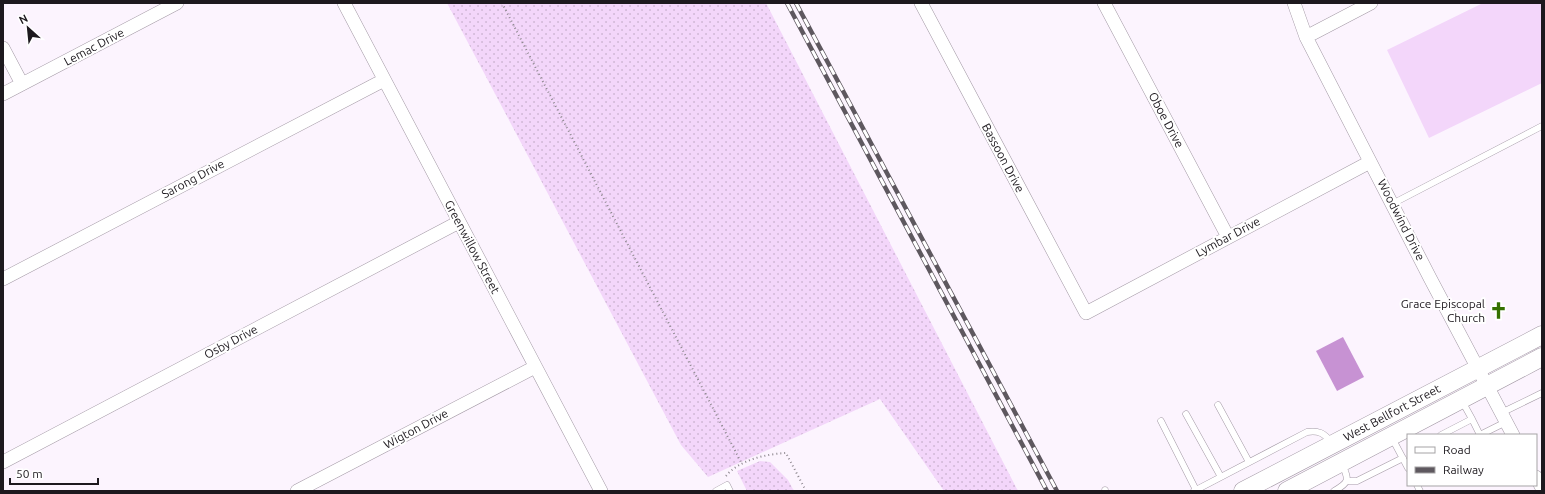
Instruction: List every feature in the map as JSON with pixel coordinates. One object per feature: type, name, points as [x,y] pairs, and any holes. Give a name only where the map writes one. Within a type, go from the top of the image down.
[{"type":"main road","name":"West Bellfort Street","points":[[1243,491],[1542,335]]},
{"type":"main road","name":"West Bellfort Street","points":[[1287,491],[1391,436],[1411,431],[1461,399],[1542,357]]},
{"type":"main road","points":[[1332,444],[1342,462]]},
{"type":"street","name":"Greenwillow Street","points":[[344,3],[601,491]]},
{"type":"street","name":"Bassoon Drive","points":[[921,3],[1086,313]]},
{"type":"street","name":"Oboe Drive","points":[[1104,3],[1228,237]]},
{"type":"street","name":"Woodwind Drive","points":[[1294,3],[1306,37],[1486,386],[1512,434]]},
{"type":"street","points":[[1306,37],[1372,3]]},
{"type":"street","name":"Lemac Drive","points":[[3,94],[168,5]]},
{"type":"street","points":[[3,48],[22,84]]},
{"type":"street","name":"Sarong Drive","points":[[3,279],[384,80]]},
{"type":"street","name":"Lymbar Drive","points":[[1086,313],[1370,162]]},
{"type":"street","name":"Osby Drive","points":[[3,462],[459,222]]},
{"type":"street","name":"Wigton Drive","points":[[297,491],[535,367]]},
{"type":"street","points":[[1537,479],[1542,488]]},
{"type":"lane","points":[[1392,204],[1542,126]]},
{"type":"lane","points":[[1481,434],[1542,393]]},
{"type":"lane","points":[[1461,399],[1480,434]]},
{"type":"lane","points":[[1218,405],[1249,462]]},
{"type":"lane","points":[[1186,414],[1221,477]]},
{"type":"lane","points":[[1443,434],[1472,419]]},
{"type":"lane","points":[[1161,421],[1195,490],[1307,432],[1316,431],[1326,436],[1332,444]]},
{"type":"lane","points":[[1391,436],[1407,466]]},
{"type":"lane","points":[[1347,481],[1357,482],[1403,458]]},
{"type":"lane","points":[[1334,491],[1343,486],[1347,481],[1348,476],[1342,462]]},
{"type":"lane","points":[[716,491],[728,488]]},
{"type":"path","points":[[502,3],[742,464]]},
{"type":"path","points":[[728,488],[726,477],[731,470],[742,464],[769,454],[786,453],[806,491]]},
{"type":"shaded area","points":[[447,3],[766,3],[1018,491],[944,491],[880,399],[708,477],[681,445]]},
{"type":"shaded area","points":[[1483,3],[1542,3],[1542,83],[1429,138],[1387,50]]},
{"type":"shaded area","points":[[1343,337],[1364,377],[1337,391],[1316,351]]},
{"type":"shaded area","points":[[760,461],[770,462],[788,480],[794,491],[747,491],[737,471]]},
{"type":"railway","points":[[787,3],[1047,491]]},
{"type":"railway","points":[[796,3],[1057,491]]},
{"type":"place","name":"Grace Episcopal Church","points":[[1498,311]]}]
